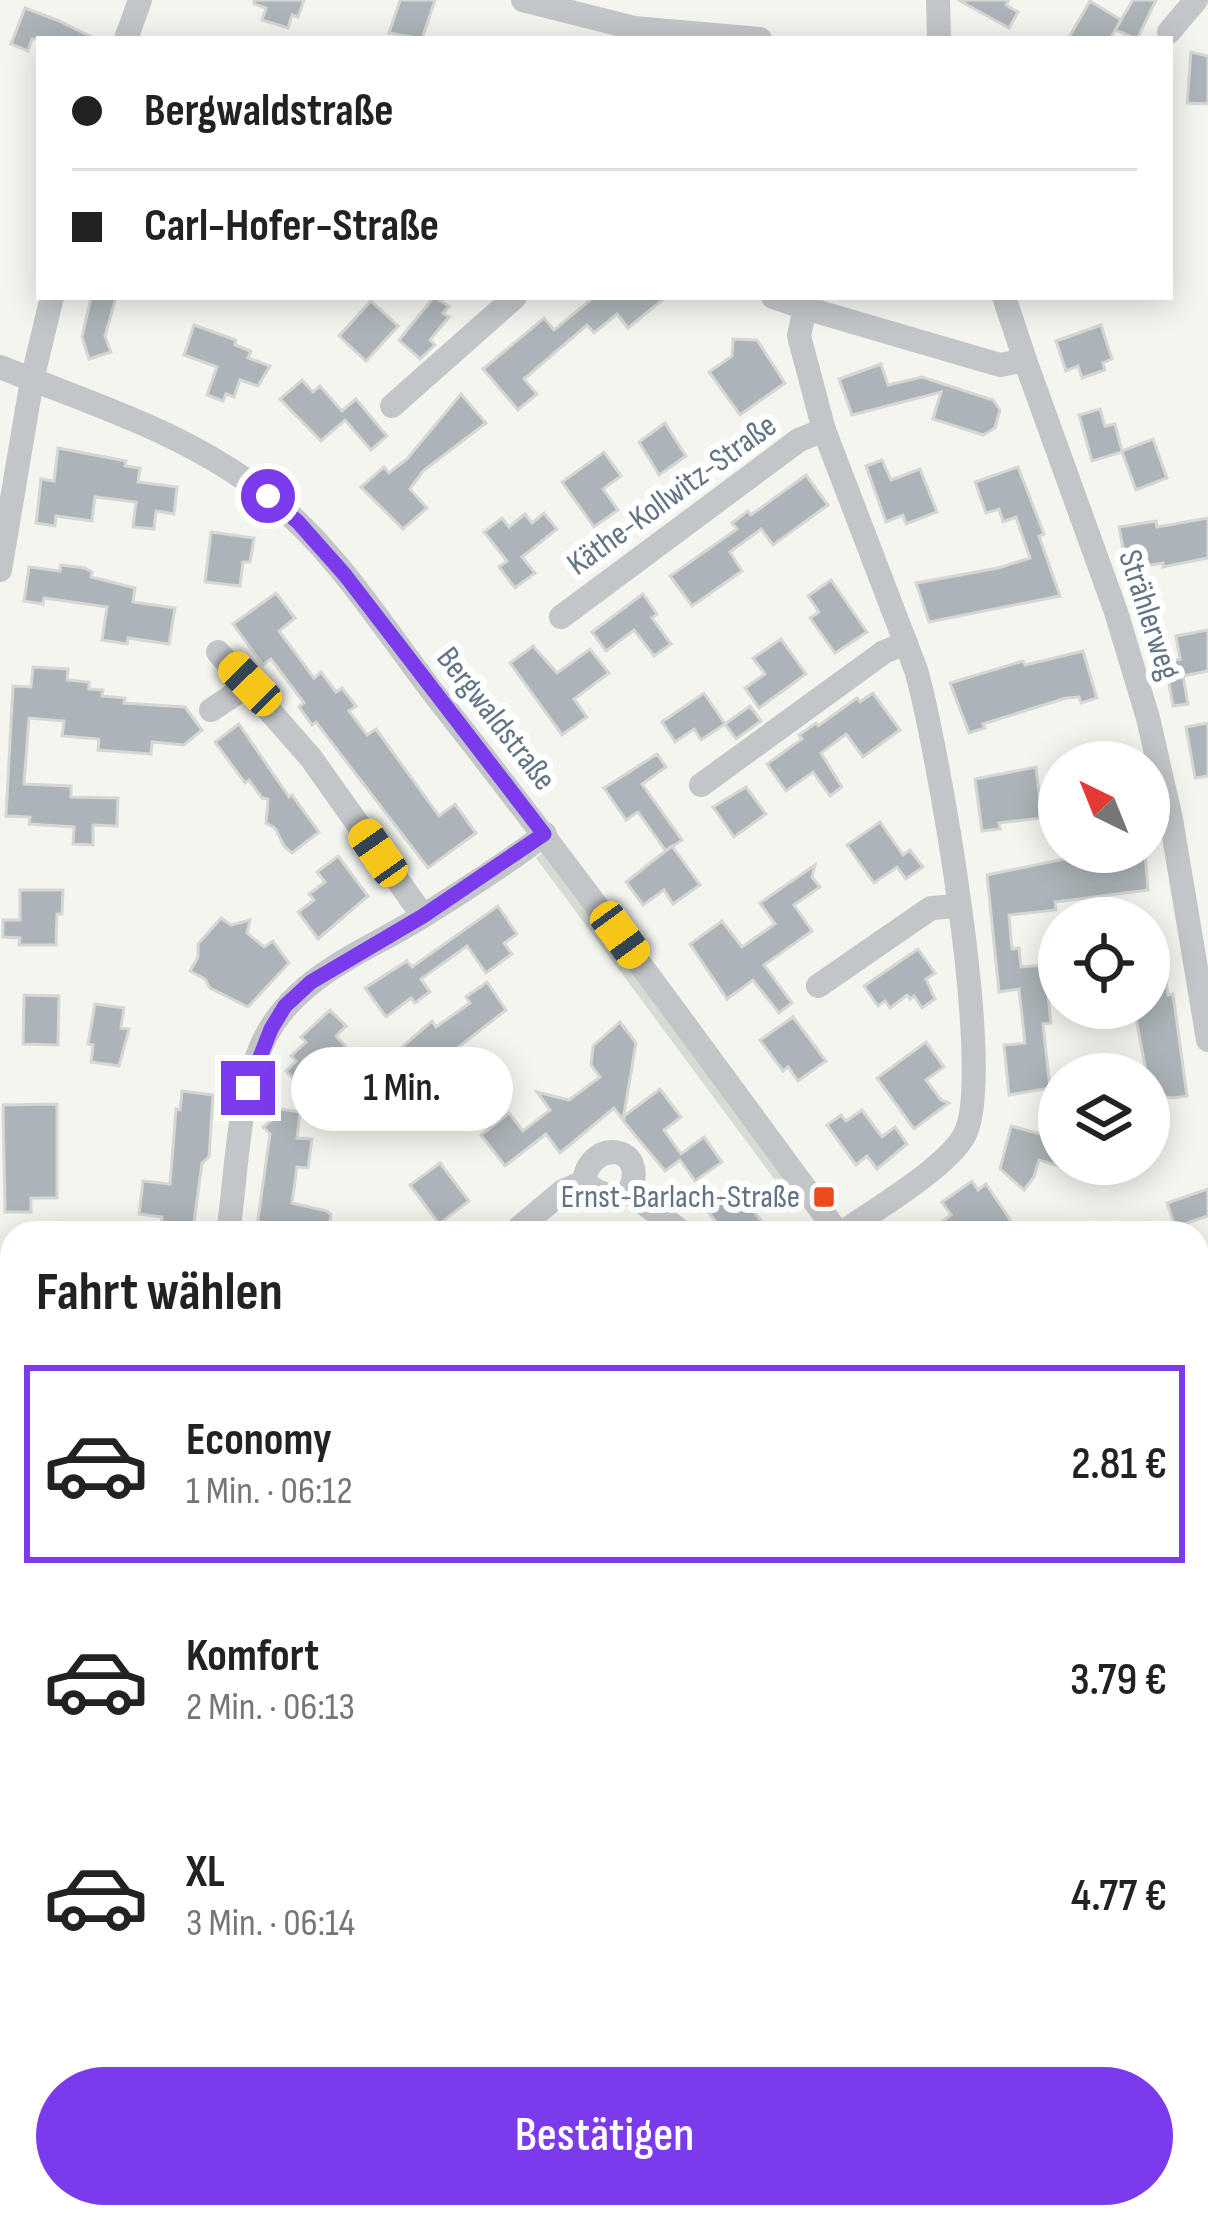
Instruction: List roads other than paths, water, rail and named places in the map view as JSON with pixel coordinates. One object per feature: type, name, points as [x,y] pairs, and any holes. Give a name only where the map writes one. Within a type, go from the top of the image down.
[{"type":"street","points":[[127,36],[140,0]]},
{"type":"street","points":[[523,0],[583,8],[634,28],[726,36]]},
{"type":"street","points":[[938,0],[939,36]]},
{"type":"street","points":[[1169,32],[1196,0]]},
{"type":"street","points":[[0,570],[32,380],[51,300]]},
{"type":"street","points":[[392,406],[512,300]]},
{"type":"street","points":[[782,300],[1000,365],[1025,360]]},
{"type":"street","name":"Strählerweg","points":[[1005,300],[1116,612],[1148,718],[1171,819],[1208,1040]]},
{"type":"street","name":"Käthe-Kollwitz-Straße","points":[[805,308],[799,336],[824,430],[928,709],[976,1061],[972,1117],[965,1135],[943,1160],[857,1221]]},
{"type":"street","name":"Bergwaldstraße","points":[[0,367],[162,430],[214,458],[298,522],[345,575],[544,834],[831,1221]]},
{"type":"street","name":"Käthe-Kollwitz-Straße","points":[[561,617],[799,440],[824,430]]},
{"type":"street","points":[[701,785],[884,652],[906,643]]},
{"type":"street","points":[[218,652],[310,758],[423,916]]},
{"type":"street","points":[[211,710],[250,684]]},
{"type":"street","points":[[230,1221],[248,1088],[262,1045],[285,1006],[337,964],[423,916],[544,834]]},
{"type":"street","points":[[818,986],[931,908],[957,906]]},
{"type":"street","points":[[527,1221],[563,1191],[584,1182],[591,1162],[600,1155],[617,1152],[627,1156],[634,1167],[629,1192]]},
{"type":"street","points":[[584,1182],[607,1195],[629,1192],[667,1221]]},
{"type":"place","name":"Ernst-Barlach-Straße","points":[[824,1197]]}]
